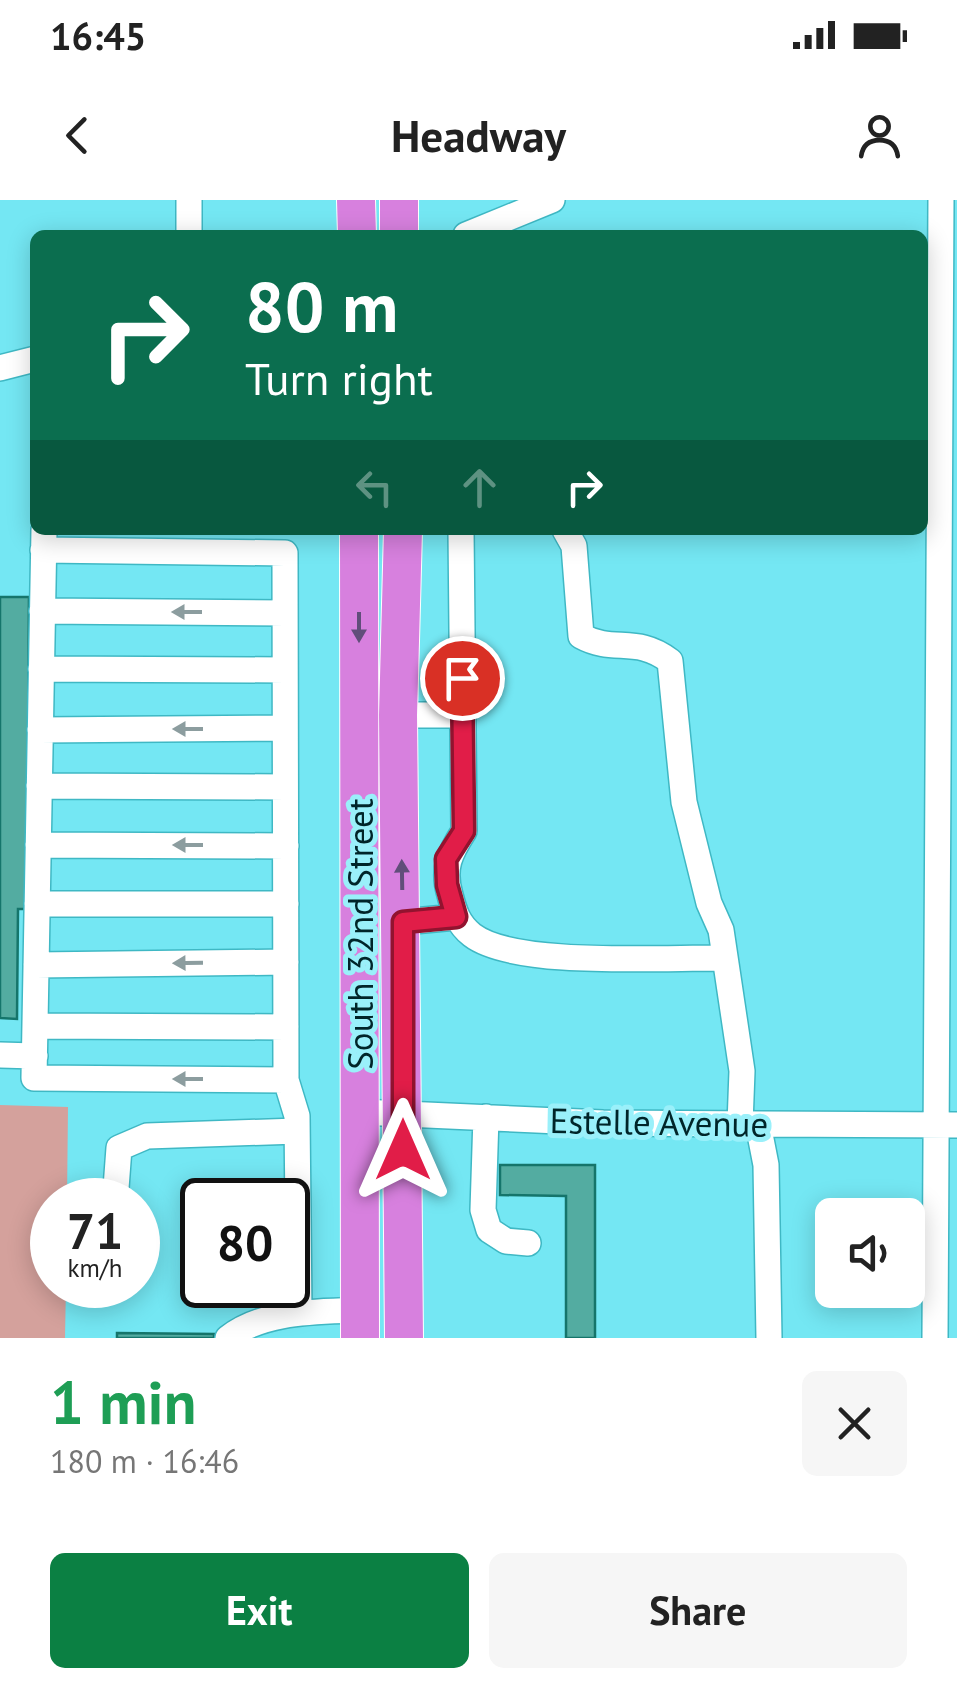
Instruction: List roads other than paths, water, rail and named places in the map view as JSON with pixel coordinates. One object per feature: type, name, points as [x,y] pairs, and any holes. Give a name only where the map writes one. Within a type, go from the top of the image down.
[{"type":"highway","points":[[356,200],[357,230]]},
{"type":"highway","points":[[398,200],[398,230]]},
{"type":"highway","name":"South 32nd Street","points":[[359,535],[360,1324]]},
{"type":"highway","name":"South 32nd Street","points":[[403,535],[398,715],[403,922],[404,1338]]},
{"type":"street","points":[[188,200],[188,230]]},
{"type":"street","points":[[510,226],[552,200]]},
{"type":"street","points":[[935,1338],[947,1125],[941,200]]},
{"type":"street","points":[[0,368],[30,360]]},
{"type":"street","points":[[462,535],[464,831],[446,859],[447,885],[456,917],[472,935],[526,955],[725,958]]},
{"type":"street","points":[[568,535],[574,546],[580,636],[596,644],[650,646],[670,661],[684,802],[725,958],[749,1124],[766,1165],[769,1338]]},
{"type":"street","points":[[286,1080],[34,1078],[43,540],[285,553],[286,1080],[297,1131],[299,1313]]},
{"type":"street","points":[[42,611],[285,613]]},
{"type":"street","points":[[41,669],[285,670]]},
{"type":"street","points":[[398,715],[462,715]]},
{"type":"street","points":[[40,730],[285,728]]},
{"type":"street","points":[[39,786],[285,787]]},
{"type":"street","points":[[38,845],[286,846]]},
{"type":"street","points":[[37,904],[286,904]]},
{"type":"street","points":[[403,922],[456,917]]},
{"type":"street","points":[[36,965],[286,962]]},
{"type":"street","points":[[35,1026],[286,1027]]},
{"type":"street","points":[[0,1056],[35,1056]]},
{"type":"street","name":"Estelle Avenue","points":[[360,1112],[749,1124],[947,1125]]},
{"type":"street","points":[[486,1117],[483,1210],[490,1230],[506,1241],[528,1242]]},
{"type":"street","points":[[117,1178],[119,1148],[147,1136],[297,1131]]},
{"type":"street","points":[[228,1338],[244,1325],[299,1313],[360,1324]]}]
